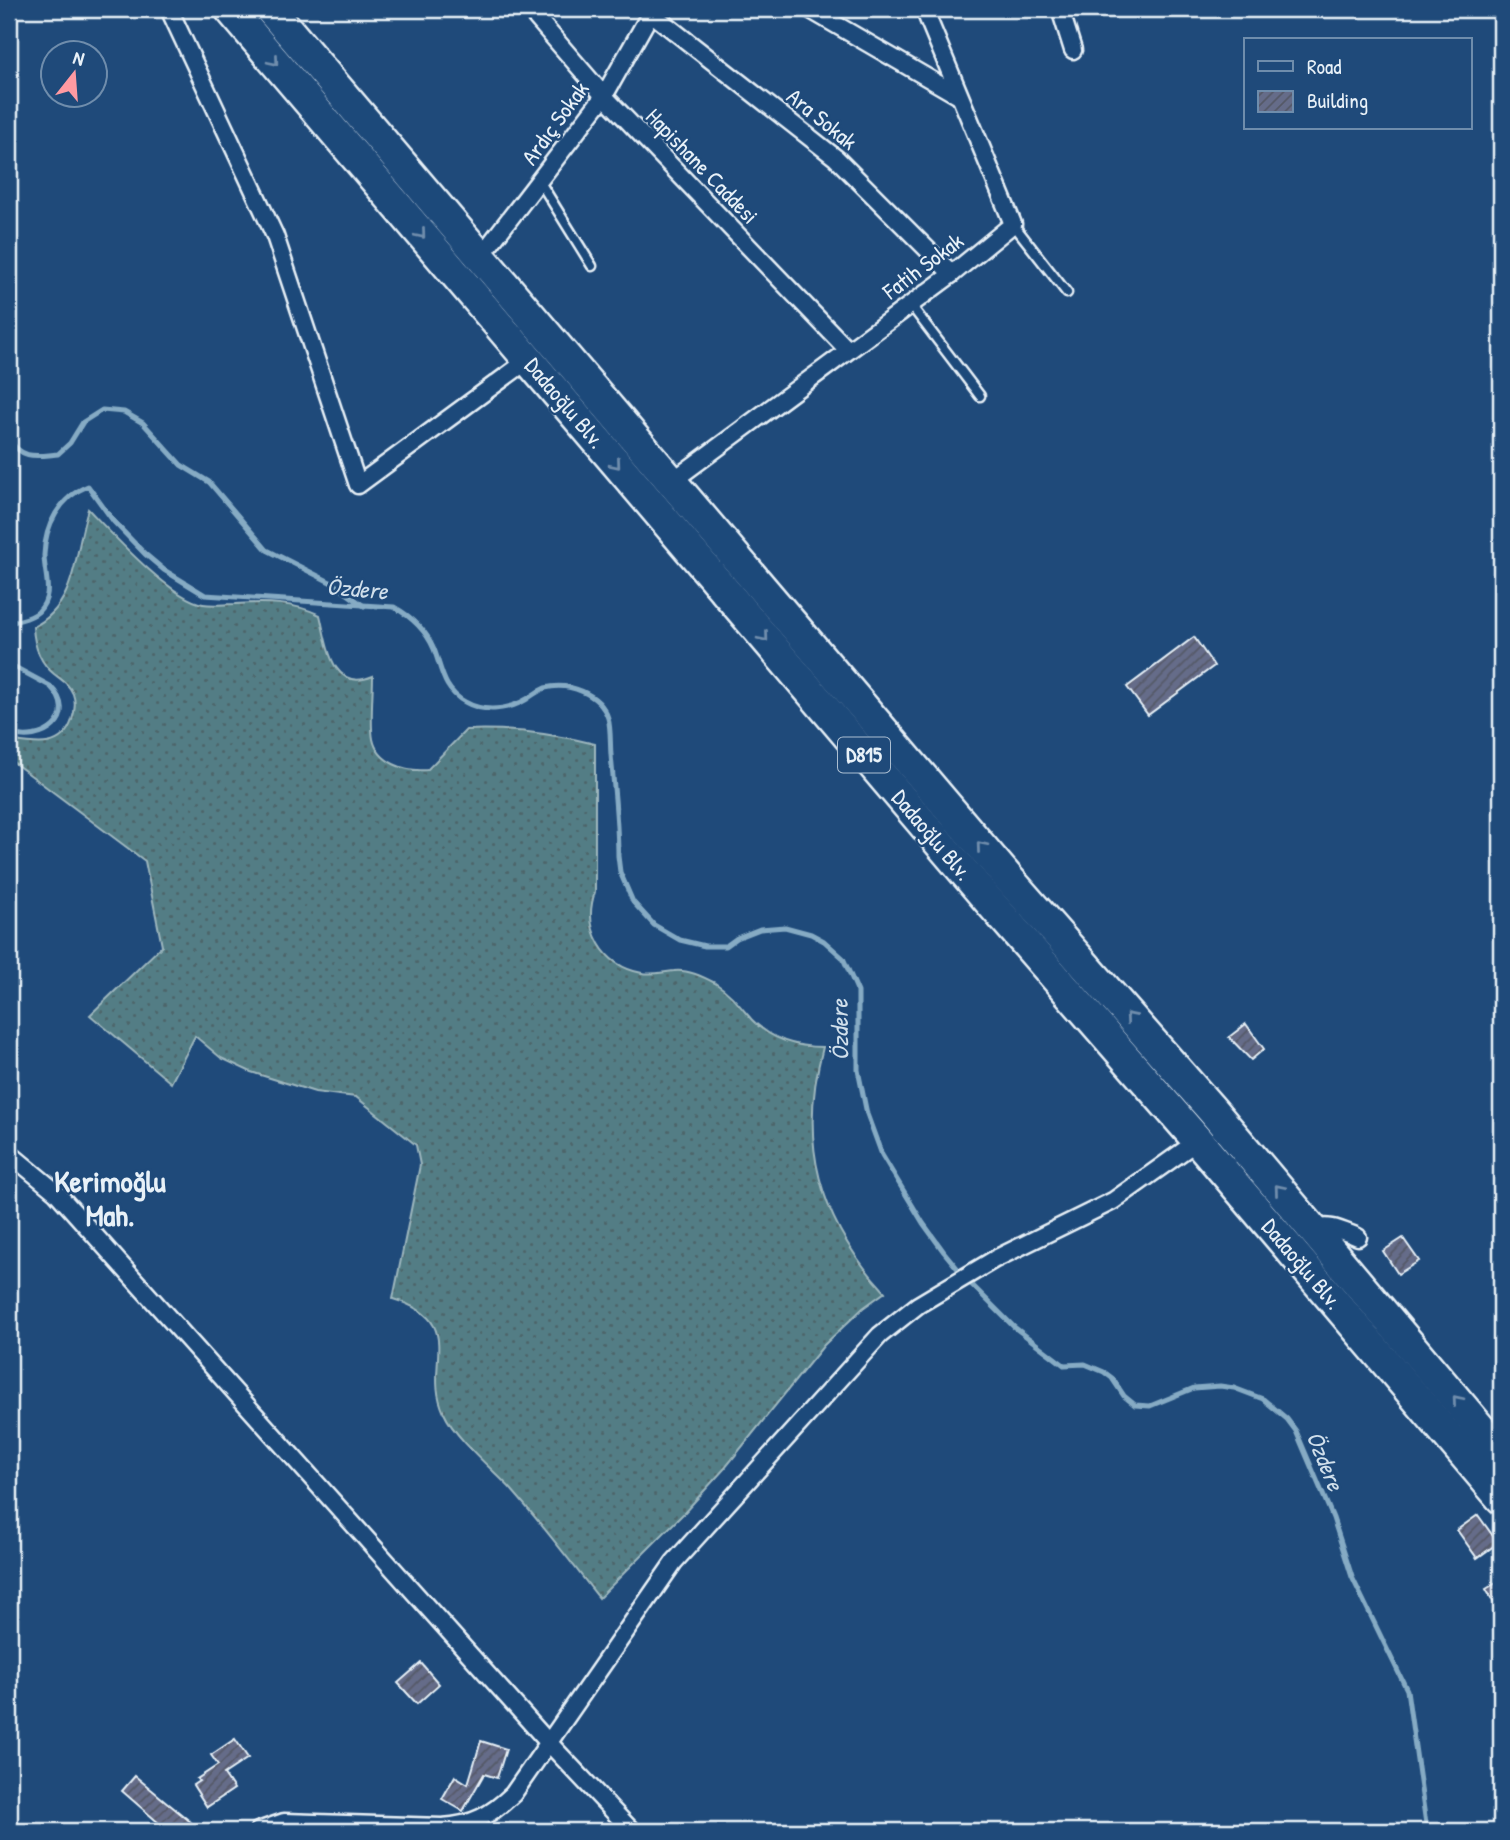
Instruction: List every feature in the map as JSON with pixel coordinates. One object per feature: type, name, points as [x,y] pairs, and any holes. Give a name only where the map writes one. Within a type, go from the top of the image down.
[{"type":"highway","name":"Dadaoğlu Blv.","points":[[230,9],[973,883],[1198,1141],[1501,1498]]},
{"type":"highway","name":"Dadaoğlu Blv.","points":[[270,9],[1009,879],[1221,1122],[1501,1452]]},
{"type":"street","points":[[170,9],[275,236],[358,485],[528,360]]},
{"type":"street","name":"Hapishane Caddesi","points":[[529,9],[604,96],[847,349]]},
{"type":"street","points":[[809,9],[959,96]]},
{"type":"street","points":[[924,9],[1013,224]]},
{"type":"street","points":[[1060,9],[1073,50]]},
{"type":"street","name":"Ardıç Sokak","points":[[481,256],[604,96],[652,11]]},
{"type":"street","name":"Ara Sokak","points":[[652,11],[836,158],[952,274]]},
{"type":"street","name":"Fatih Sokak","points":[[671,482],[847,349],[952,274],[1013,224]]},
{"type":"street","points":[[258,1831],[284,1822],[462,1829],[495,1812],[513,1794],[674,1562],[880,1335],[918,1306],[995,1259],[1113,1201],[1221,1122]]},
{"type":"street","points":[[9,1153],[56,1192],[548,1742],[632,1831]]},
{"type":"street","points":[[1313,1230],[1322,1226],[1332,1227],[1358,1237]]},
{"type":"lane","points":[[540,182],[592,266]]},
{"type":"lane","points":[[1013,224],[1067,293]]},
{"type":"lane","points":[[910,304],[980,396]]},
{"type":"green space","points":[[88,509],[142,564],[190,600],[211,605],[279,604],[320,615],[333,663],[340,672],[348,678],[359,680],[373,676],[373,739],[381,754],[394,764],[427,770],[466,730],[531,732],[595,744],[595,892],[591,919],[599,944],[616,963],[628,969],[654,974],[690,972],[701,976],[724,990],[754,1021],[771,1034],[790,1043],[823,1047],[813,1115],[814,1147],[820,1178],[829,1208],[844,1237],[862,1265],[885,1292],[863,1308],[824,1345],[725,1468],[599,1598],[511,1489],[449,1423],[438,1395],[436,1332],[430,1320],[416,1308],[393,1299],[420,1165],[416,1145],[356,1097],[315,1092],[251,1072],[221,1058],[195,1036],[171,1083],[90,1015],[162,946],[145,861],[9,759],[9,740],[37,744],[54,741],[67,730],[72,720],[75,707],[73,694],[41,659],[33,627],[59,605],[66,591]]},
{"type":"building","points":[[1194,637],[1214,666],[1148,715],[1127,687]]},
{"type":"building","points":[[1246,1024],[1264,1049],[1251,1060],[1229,1037]]},
{"type":"building","points":[[1403,1238],[1419,1261],[1398,1274],[1383,1251]]},
{"type":"building","points":[[1478,1515],[1498,1543],[1477,1558],[1457,1530]]},
{"type":"building","points":[[1501,1580],[1501,1615],[1486,1589]]},
{"type":"building","points":[[421,1663],[439,1684],[417,1704],[398,1683]]},
{"type":"building","points":[[235,1739],[248,1758],[224,1774],[234,1789],[207,1807],[193,1785],[199,1781],[197,1779],[218,1765],[211,1755]]},
{"type":"building","points":[[481,1741],[506,1749],[497,1778],[484,1774],[463,1811],[442,1799],[455,1776],[468,1784]]},
{"type":"building","points":[[135,1776],[192,1823],[184,1831],[168,1831],[122,1791]]},
{"type":"waterway","points":[[9,439],[24,454],[58,454],[70,443],[83,422],[102,410],[124,412],[143,423],[181,465],[209,482],[267,550],[334,584],[364,606]]},
{"type":"waterway","name":"Özdere","points":[[9,624],[35,615],[43,605],[47,592],[44,555],[47,533],[62,505],[69,497],[88,486],[114,522],[145,554],[164,570],[205,595],[394,607],[423,630],[431,642],[452,692],[465,702],[480,708],[504,708],[520,703],[545,688],[554,687],[573,688],[591,696],[604,709],[610,726],[620,872],[633,902],[654,925],[680,940],[705,946],[726,946],[737,938],[760,929],[785,927],[811,934],[824,941],[843,958],[858,992],[858,1070],[867,1114],[882,1155],[923,1223],[967,1280],[1014,1327],[1064,1365],[1085,1364],[1104,1372],[1135,1405],[1150,1406],[1194,1388],[1234,1388],[1263,1399],[1287,1419],[1296,1431],[1333,1518],[1352,1577],[1407,1690],[1427,1831]]},
{"type":"waterway","name":"Özdere","points":[[9,664],[50,686],[58,697],[61,708],[54,726],[45,732],[34,736],[9,733]]},
{"type":"district","name":"Kerimoğlu Mah.","points":[[110,1199]]}]
